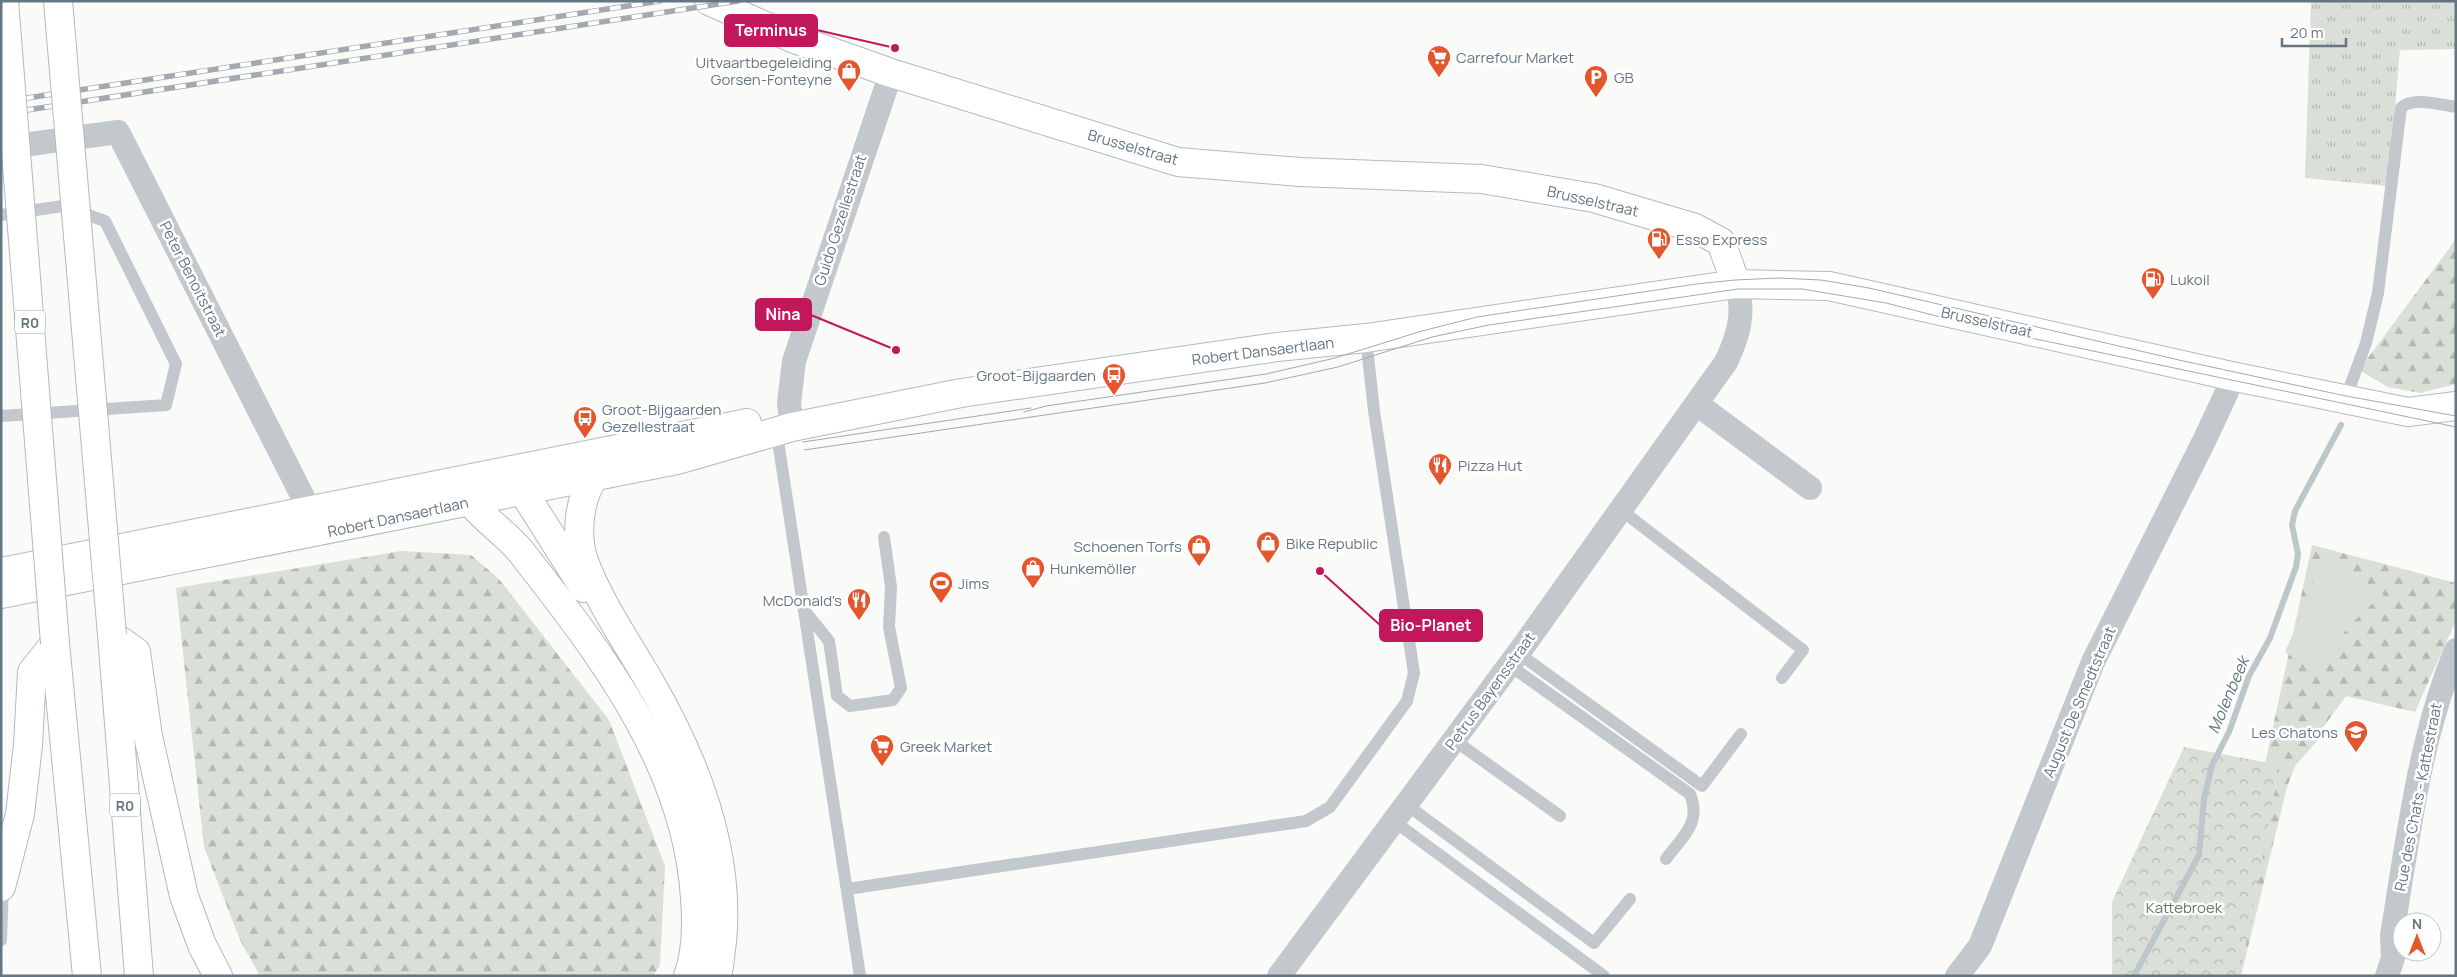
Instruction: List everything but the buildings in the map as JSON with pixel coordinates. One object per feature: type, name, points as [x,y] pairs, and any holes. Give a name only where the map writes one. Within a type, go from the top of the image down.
[{"type":"main road","name":"R0","points":[[4,1],[55,643],[87,976]]},
{"type":"main road","name":"R0","points":[[58,1],[139,976]]},
{"type":"main road","name":"Brusselstraat","points":[[709,1],[792,38],[891,73],[1178,162],[1300,172],[1481,179],[1594,198],[1695,228],[1721,242],[1736,284],[1829,286],[2232,376],[2408,412],[2456,406]]},
{"type":"main road","name":"Robert Dansaertlaan","points":[[516,481],[594,477],[677,460],[781,427],[961,393],[1277,347],[1366,338],[1736,284]]},
{"type":"main road","name":"Robert Dansaertlaan","points":[[1,594],[314,522],[516,481],[763,420],[781,427]]},
{"type":"main road","points":[[594,477],[586,489],[579,518],[583,559],[607,611],[648,677],[678,734],[710,823],[721,872],[724,920],[716,976]]},
{"type":"main road","points":[[516,481],[582,586],[607,611]]},
{"type":"main road","points":[[467,491],[520,551],[610,672],[645,731],[671,786],[688,837],[694,874],[697,920],[692,965],[688,976]]},
{"type":"main road","name":"Robert Dansaertlaan","points":[[1,572],[314,522]]},
{"type":"main road","points":[[112,635],[136,652],[148,736],[184,896],[202,945],[218,976]]},
{"type":"main road","points":[[2,885],[20,814],[28,745],[32,672],[55,643]]},
{"type":"street","name":"Guido Gezellestraat","points":[[781,427],[789,403],[794,361],[891,73]]},
{"type":"street","name":"Peter Benoitstraat","points":[[1,148],[118,132],[314,522]]},
{"type":"street","name":"Petrus Bayensstraat","points":[[1279,976],[1401,814],[1514,659],[1726,362],[1738,339],[1741,315],[1740,296],[1736,284]]},
{"type":"street","name":"August De Smedtstraat","points":[[1957,976],[1980,946],[2093,662],[2204,441],[2226,394],[2232,376]]},
{"type":"street","points":[[1697,404],[1810,488]]},
{"type":"street","name":"Rue des Chats - Kattestraat","points":[[2387,976],[2393,958],[2392,935],[2425,746],[2443,682],[2456,650]]},
{"type":"lane","points":[[2345,400],[2366,342],[2378,292],[2401,108],[2405,104],[2415,102],[2456,107]]},
{"type":"lane","points":[[1,215],[63,206],[105,221],[176,364],[166,405],[1,416]]},
{"type":"lane","points":[[847,889],[1306,820],[1330,807],[1407,701],[1414,673],[1386,489],[1366,338]]},
{"type":"lane","points":[[781,427],[794,550],[860,976]]},
{"type":"lane","points":[[1621,510],[1803,650],[1782,678]]},
{"type":"lane","points":[[804,610],[828,641],[837,696],[850,706],[893,700],[901,688],[889,627],[891,587],[884,537]]},
{"type":"lane","points":[[1514,659],[1702,786],[1741,734]]},
{"type":"lane","points":[[1514,659],[1690,794],[1695,807],[1694,820],[1666,859]]},
{"type":"lane","points":[[1454,740],[1560,816]]},
{"type":"lane","points":[[1401,814],[1594,943],[1630,899]]},
{"type":"lane","points":[[1401,814],[1604,976]]},
{"type":"lane","points":[[1,940],[2,885]]},
{"type":"lane","points":[[184,896],[204,976]]},
{"type":"green space","points":[[2311,1],[2456,1],[2456,49],[2400,50],[2388,186],[2305,178]]},
{"type":"green space","points":[[2456,239],[2456,384],[2420,393],[2388,387],[2359,370]]},
{"type":"green space","points":[[2312,545],[2456,583],[2456,620],[2415,712],[2346,696],[2319,733],[2318,740],[2295,766],[2287,787],[2241,976],[2150,976],[2256,806]]},
{"type":"green space","points":[[401,551],[471,555],[499,579],[609,720],[665,866],[660,965],[653,976],[260,976],[240,940],[204,847],[176,588]]},
{"type":"green space","points":[[2322,551],[2384,595],[2346,630],[2315,672],[2285,652],[2308,600]]},
{"type":"green space","name":"Kattebroek","points":[[2184,747],[2280,765],[2240,976],[2112,976],[2112,902]]},
{"type":"waterway","name":"Molenbeek","points":[[2134,976],[2199,855],[2204,799],[2212,765],[2229,732],[2249,676],[2270,638],[2296,567],[2298,554],[2292,525],[2295,511],[2341,425]]},
{"type":"tram line","points":[[1024,412],[1046,406],[1266,374],[1335,358],[1422,331],[1477,317],[1696,284],[1779,278],[1821,280],[1869,288],[2179,360],[2346,396],[2456,416]]},
{"type":"tram line","points":[[804,450],[1265,383],[1338,367],[1432,337],[1489,325],[1738,289],[1802,289],[1886,303],[1983,328],[2456,427]]},
{"type":"tram line","points":[[803,442],[1031,408]]},
{"type":"railway","points":[[1,102],[660,1]]},
{"type":"railway","points":[[1,114],[738,1]]},
{"type":"place","name":"Terminus","points":[[895,48]]},
{"type":"place","name":"Carrefour Market","points":[[1439,78]]},
{"type":"place","name":"Uitvaartbegeleiding Gorsen-Fonteyne","points":[[849,92]]},
{"type":"place","name":"GB","points":[[1596,98]]},
{"type":"place","name":"Esso Express","points":[[1659,260]]},
{"type":"place","name":"Lukoil","points":[[2153,300]]},
{"type":"place","name":"Nina","points":[[896,350]]},
{"type":"place","name":"Groot-Bijgaarden","points":[[1114,396]]},
{"type":"place","name":"Groot-Bijgaarden Gezellestraat","points":[[585,439]]},
{"type":"place","name":"Pizza Hut","points":[[1440,486]]},
{"type":"place","name":"Bike Republic","points":[[1268,564]]},
{"type":"place","name":"Schoenen Torfs","points":[[1199,567]]},
{"type":"place","name":"Bio-Planet","points":[[1320,571]]},
{"type":"place","name":"Hunkemöller","points":[[1033,589]]},
{"type":"place","name":"Jims","points":[[941,604]]},
{"type":"place","name":"McDonald's","points":[[859,621]]},
{"type":"place","name":"Les Chatons","points":[[2356,753]]},
{"type":"place","name":"Greek Market","points":[[882,767]]}]
